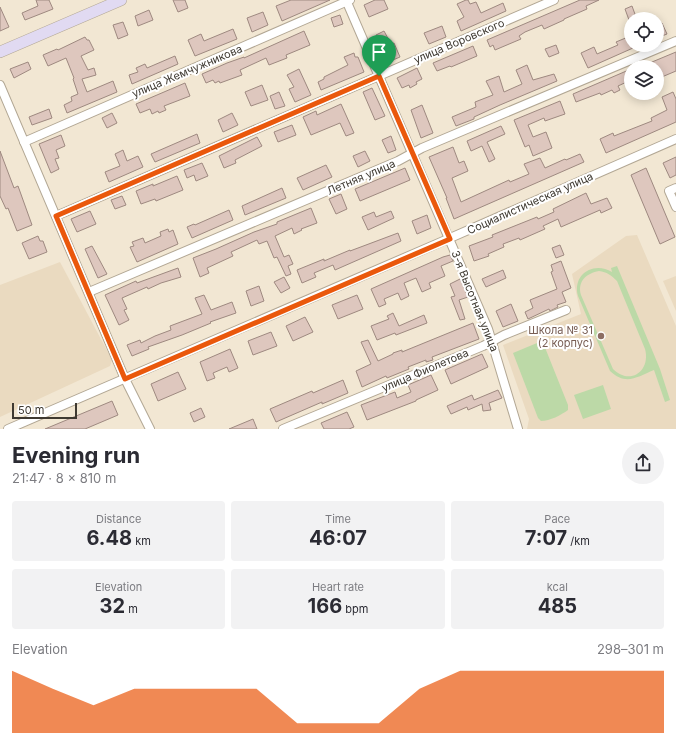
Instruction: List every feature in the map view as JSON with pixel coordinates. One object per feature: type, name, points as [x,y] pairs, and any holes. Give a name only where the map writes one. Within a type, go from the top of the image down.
[{"type":"main road","points":[[0,52],[121,0]]},
{"type":"street","name":"3-я Высотная улица","points":[[348,0],[412,154],[493,340],[518,429]]},
{"type":"street","name":"улица Жемчужникова","points":[[24,142],[348,0]]},
{"type":"street","name":"улица Воровского","points":[[56,216],[554,0]]},
{"type":"street","name":"Летняя улица","points":[[89,292],[676,41]]},
{"type":"street","points":[[0,85],[125,379],[150,429]]},
{"type":"street","name":"Социалистическая улица","points":[[8,429],[450,239],[676,138]]},
{"type":"street","points":[[676,188],[670,191],[676,207]]},
{"type":"street","name":"улица Фиолетова","points":[[283,429],[566,310]]},
{"type":"shaded area","name":"Школа № 31 (2 корпус)","points":[[637,235],[676,326],[676,429],[527,429],[529,419],[503,345],[581,314],[572,274],[626,236]]},
{"type":"shaded area","points":[[60,262],[112,360],[110,366],[0,417],[0,285]]},
{"type":"shaded area","points":[[676,276],[676,311],[663,281]]},
{"type":"green space","points":[[617,266],[660,369],[670,400],[665,402],[654,370],[632,379],[621,378],[610,371],[578,296],[577,288],[578,281],[586,272],[598,268],[612,272],[611,268]],"holes":[[[602,271],[609,274],[617,281],[645,349],[645,364],[638,374],[632,376],[620,374],[613,369],[581,295],[580,286],[584,278],[595,272]]]},
{"type":"green space","points":[[537,343],[542,343],[544,345],[568,405],[568,410],[562,414],[544,421],[541,421],[538,418],[513,353]]},
{"type":"green space","points":[[603,385],[611,409],[583,419],[574,395]]},
{"type":"building","points":[[36,0],[49,0],[53,9],[25,20],[22,13],[38,6]]},
{"type":"building","points":[[173,0],[185,0],[188,8],[178,12]]},
{"type":"building","points":[[291,0],[330,0],[282,21],[276,6]]},
{"type":"building","points":[[375,0],[384,0],[388,9],[369,17],[364,5]]},
{"type":"building","points":[[468,0],[470,4],[476,2],[481,13],[503,3],[506,11],[461,31],[457,21],[464,17],[457,4]]},
{"type":"building","points":[[580,0],[599,0],[586,6],[587,9],[544,29],[542,25],[525,32],[519,36],[521,39],[495,50],[493,45],[490,47],[487,40]]},
{"type":"building","points":[[632,6],[634,12],[626,12],[625,9]]},
{"type":"building","points":[[0,7],[9,27],[0,31]]},
{"type":"building","points":[[149,10],[153,20],[138,26],[135,16]]},
{"type":"building","points":[[263,12],[268,25],[252,32],[247,18]]},
{"type":"building","points":[[340,15],[343,24],[334,27],[331,18]]},
{"type":"building","points":[[123,22],[128,35],[118,39],[113,25]]},
{"type":"building","points":[[442,26],[446,37],[429,44],[424,33]]},
{"type":"building","points":[[664,27],[667,34],[664,35]]},
{"type":"building","points":[[233,29],[237,39],[195,56],[188,40],[201,34],[204,41]]},
{"type":"building","points":[[304,31],[310,45],[286,55],[287,58],[269,65],[266,58],[240,70],[242,75],[220,83],[219,81],[215,83],[213,80],[206,83],[202,74],[227,63],[244,58]]},
{"type":"building","points":[[384,31],[391,44],[394,43],[400,57],[388,62],[376,35]]},
{"type":"building","points":[[85,37],[89,40],[94,50],[81,56],[88,70],[94,68],[96,75],[82,79],[87,92],[113,81],[117,92],[67,113],[64,105],[72,101],[71,97],[78,94],[73,79],[74,78],[66,58],[48,66],[43,55],[57,49],[58,50]]},
{"type":"building","points":[[624,39],[624,52],[588,68],[581,53],[594,47],[597,54],[618,45],[616,42]]},
{"type":"building","points":[[556,45],[559,53],[549,57],[545,49]]},
{"type":"building","points":[[473,46],[477,56],[437,71],[433,63]]},
{"type":"building","points":[[676,52],[676,71],[664,76],[664,60],[657,60]]},
{"type":"building","points":[[354,53],[355,57],[358,57],[364,72],[321,90],[318,82],[324,79],[324,77],[348,65],[344,57]]},
{"type":"building","points":[[175,56],[178,64],[132,84],[129,75],[138,72],[136,68],[145,64],[147,68]]},
{"type":"building","points":[[28,62],[31,69],[14,78],[10,69]]},
{"type":"building","points":[[527,65],[533,80],[554,74],[557,81],[500,105],[474,117],[474,119],[456,126],[452,117],[476,107],[475,102],[493,95],[486,81],[499,76],[504,92],[522,84],[516,70]]},
{"type":"building","points":[[417,68],[422,79],[410,88],[409,85],[402,88],[397,78]]},
{"type":"building","points":[[299,69],[311,95],[295,102],[289,89],[294,87],[287,75]]},
{"type":"building","points":[[624,72],[624,83],[618,86],[620,90],[614,93],[612,90],[601,95],[600,93],[576,102],[573,94]]},
{"type":"building","points":[[185,83],[190,96],[164,106],[166,110],[159,113],[158,111],[152,114],[150,109],[140,113],[136,104]]},
{"type":"building","points":[[262,85],[268,100],[251,106],[245,92]]},
{"type":"building","points":[[372,88],[385,116],[375,120],[363,92]]},
{"type":"building","points":[[279,92],[285,106],[275,109],[270,96]]},
{"type":"building","points":[[673,92],[676,99],[676,122],[606,153],[600,139],[613,133],[614,136],[652,121],[651,118],[667,110],[663,100],[664,96]]},
{"type":"building","points":[[560,101],[565,114],[545,121],[544,118],[528,125],[533,137],[546,132],[552,148],[533,156],[529,145],[525,147],[514,120]]},
{"type":"building","points":[[341,104],[354,133],[346,136],[340,123],[311,135],[303,117],[316,111],[317,115]]},
{"type":"building","points":[[422,105],[433,133],[421,138],[411,110]]},
{"type":"building","points":[[49,109],[52,118],[32,125],[29,117]]},
{"type":"building","points":[[112,113],[117,123],[107,128],[102,118]]},
{"type":"building","points":[[232,113],[238,125],[223,132],[218,120]]},
{"type":"building","points":[[292,125],[296,135],[278,142],[274,132]]},
{"type":"building","points":[[501,126],[505,134],[487,142],[495,159],[489,162],[482,146],[471,151],[467,141]]},
{"type":"building","points":[[197,134],[200,143],[155,162],[151,154]]},
{"type":"building","points":[[61,135],[65,146],[56,150],[59,158],[55,159],[59,169],[51,173],[39,144]]},
{"type":"building","points":[[391,136],[396,150],[388,153],[382,140]]},
{"type":"building","points":[[257,137],[262,146],[235,160],[236,163],[224,168],[219,156]]},
{"type":"building","points":[[453,147],[459,163],[464,161],[468,171],[452,178],[461,202],[509,180],[510,182],[529,174],[524,164],[540,158],[545,168],[580,154],[584,162],[454,219],[447,198],[429,157]]},
{"type":"building","points":[[123,150],[127,161],[138,156],[143,167],[109,182],[105,172],[120,166],[115,154]]},
{"type":"building","points":[[0,151],[14,188],[18,186],[32,225],[17,231],[8,208],[6,209],[0,196]]},
{"type":"building","points":[[365,151],[370,161],[358,167],[353,156]]},
{"type":"building","points":[[676,157],[676,175],[670,178],[663,163]]},
{"type":"building","points":[[202,163],[208,176],[196,181],[194,175],[187,178],[184,170]]},
{"type":"building","points":[[326,165],[332,177],[303,190],[297,178]]},
{"type":"building","points":[[405,168],[410,180],[360,201],[355,189]]},
{"type":"building","points":[[646,168],[675,237],[660,244],[631,175]]},
{"type":"building","points":[[177,176],[183,190],[156,201],[155,199],[141,204],[136,191]]},
{"type":"building","points":[[282,188],[286,198],[245,215],[242,206]]},
{"type":"building","points":[[586,193],[591,204],[607,198],[612,208],[601,213],[600,210],[561,227],[558,219],[543,226],[545,229],[520,240],[519,238],[503,244],[504,247],[488,254],[489,256],[474,261],[469,246],[537,217],[538,219],[554,212],[553,209]]},
{"type":"building","points":[[341,194],[347,209],[336,214],[329,199]]},
{"type":"building","points":[[122,196],[126,205],[115,209],[111,200]]},
{"type":"building","points":[[311,208],[317,223],[301,229],[302,230],[294,234],[292,228],[275,236],[284,257],[289,255],[293,264],[288,266],[291,274],[286,276],[277,257],[274,258],[267,241],[259,244],[257,240],[231,252],[233,256],[207,268],[209,273],[200,277],[193,258],[254,232],[277,224],[277,222]]},
{"type":"building","points":[[229,210],[233,220],[192,238],[187,227]]},
{"type":"building","points":[[90,211],[96,224],[77,232],[71,219]]},
{"type":"building","points":[[391,211],[394,218],[368,230],[362,217],[374,212],[376,217]]},
{"type":"building","points":[[427,215],[431,228],[417,234],[412,221]]},
{"type":"building","points":[[168,229],[169,232],[173,230],[178,244],[137,262],[130,247],[134,246],[132,242],[143,238],[145,243],[161,236],[160,232]]},
{"type":"building","points":[[398,233],[401,241],[335,270],[333,265],[314,273],[316,277],[302,283],[297,270]]},
{"type":"building","points":[[38,236],[40,241],[43,241],[47,252],[29,259],[22,243]]},
{"type":"building","points":[[560,245],[564,255],[556,258],[552,248]]},
{"type":"building","points":[[92,246],[107,274],[98,278],[85,249]]},
{"type":"building","points":[[450,255],[453,261],[441,266],[445,276],[429,283],[431,288],[422,292],[416,278],[404,283],[409,296],[401,300],[398,293],[384,299],[386,304],[379,307],[371,289]]},
{"type":"building","points":[[561,261],[571,288],[562,292],[566,302],[557,305],[558,307],[550,311],[549,309],[528,319],[525,312],[533,308],[530,300],[557,289],[551,272],[553,271],[551,265]]},
{"type":"building","points":[[178,268],[181,277],[148,289],[147,287],[122,298],[127,309],[124,310],[129,320],[119,325],[105,295],[136,281],[137,283]]},
{"type":"building","points":[[503,270],[506,278],[486,287],[482,279]]},
{"type":"building","points":[[284,277],[290,288],[281,293],[274,282]]},
{"type":"building","points":[[460,279],[468,297],[459,300],[465,319],[460,320],[451,297],[455,296],[450,284]]},
{"type":"building","points":[[259,286],[264,301],[251,306],[246,291]]},
{"type":"building","points":[[204,295],[211,310],[232,302],[236,313],[148,347],[149,349],[132,356],[127,345],[140,340],[141,343],[171,330],[170,326],[202,314],[195,298]]},
{"type":"building","points":[[357,295],[363,309],[338,319],[332,305]]},
{"type":"building","points":[[511,304],[518,321],[503,327],[496,311]]},
{"type":"building","points":[[393,313],[399,326],[424,315],[427,323],[396,335],[395,333],[377,340],[371,326],[389,319],[387,316]]},
{"type":"building","points":[[305,317],[313,332],[293,341],[286,326]]},
{"type":"building","points":[[473,323],[479,339],[432,357],[433,360],[426,362],[426,360],[408,367],[409,369],[387,378],[386,376],[362,387],[356,371],[371,364],[361,342],[368,340],[378,361],[393,353],[402,350],[402,352]]},
{"type":"building","points":[[271,332],[277,346],[253,355],[248,341]]},
{"type":"building","points":[[230,349],[238,368],[229,372],[227,367],[213,373],[215,378],[207,381],[200,362]]},
{"type":"building","points":[[482,354],[488,367],[451,384],[445,370]]},
{"type":"building","points":[[178,372],[186,389],[158,401],[151,384]]},
{"type":"building","points":[[431,375],[438,390],[416,401],[367,420],[361,405],[395,392],[397,398],[411,392],[408,385]]},
{"type":"building","points":[[343,380],[348,393],[322,404],[322,402],[276,422],[270,409],[312,391],[313,393]]},
{"type":"building","points":[[498,390],[502,398],[489,403],[491,410],[483,411],[482,404],[468,410],[467,407],[451,414],[447,406],[472,395],[474,400]]},
{"type":"building","points":[[112,401],[118,415],[85,429],[45,429]]},
{"type":"building","points":[[201,408],[205,417],[194,422],[190,413]]},
{"type":"building","points":[[347,412],[354,427],[349,429],[324,429],[321,423]]},
{"type":"building","points":[[253,419],[257,429],[229,429]]},
{"type":"place","name":"Школа № 31 (2 корпус)","points":[[601,336]]},
{"type":"route","points":[[379,76],[450,239],[125,379],[56,216],[379,76]]}]
